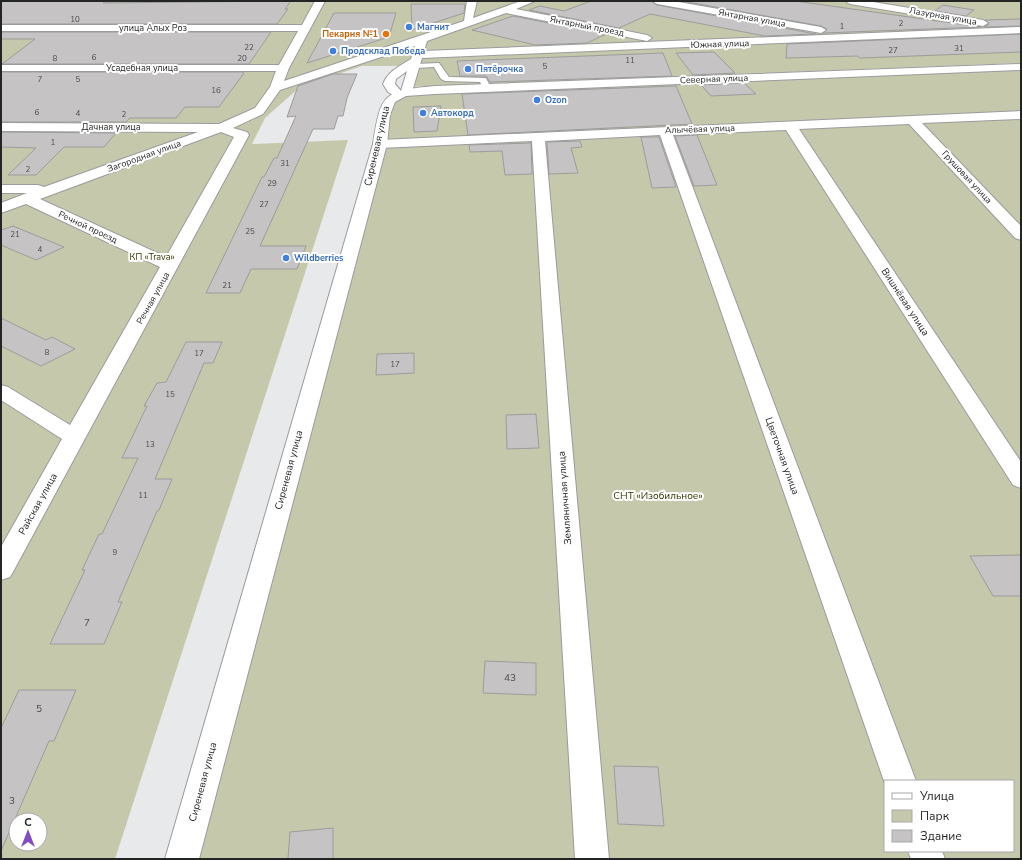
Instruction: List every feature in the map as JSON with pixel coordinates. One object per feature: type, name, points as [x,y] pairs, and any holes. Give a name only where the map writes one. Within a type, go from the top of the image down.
[{"type":"street","points":[[276,87],[283,68],[320,1]]},
{"type":"street","points":[[469,22],[468,18],[472,1]]},
{"type":"street","points":[[276,87],[422,40],[530,1]]},
{"type":"street","name":"Янтарная улица","points":[[657,1],[826,31],[846,38]]},
{"type":"street","name":"Лазурная улица","points":[[850,1],[967,20],[1016,30]]},
{"type":"street","name":"Янтарный проезд","points":[[504,10],[660,40],[667,46]]},
{"type":"street","name":"улица Алых Роз","points":[[1,28],[306,28]]},
{"type":"street","name":"Южная улица","points":[[416,61],[667,46],[1016,30]]},
{"type":"street","points":[[416,61],[391,78],[389,84],[392,89],[405,88],[416,61],[422,40]]},
{"type":"street","name":"Северная улица","points":[[405,88],[435,90],[1021,67]]},
{"type":"street","name":"Усадебная улица","points":[[1,68],[283,68]]},
{"type":"street","name":"Загородная улица","points":[[1,208],[221,128],[259,111],[276,87]]},
{"type":"street","name":"Сиреневая улица","points":[[182,859],[380,144],[385,104],[392,96],[405,88]]},
{"type":"street","name":"Алычёвая улица","points":[[380,144],[1021,114]]},
{"type":"street","name":"Грушовая улица","points":[[912,120],[1021,235]]},
{"type":"street","name":"Вишнёвая улица","points":[[790,125],[1021,480]]},
{"type":"street","name":"Дачная улица","points":[[1,127],[221,128]]},
{"type":"street","name":"Речная улица","points":[[74,437],[171,266],[242,135],[221,128]]},
{"type":"street","name":"Цветочная улица","points":[[665,130],[900,780]]},
{"type":"street","name":"Земляничная улица","points":[[538,137],[592,859]]},
{"type":"street","points":[[1,189],[54,189]]},
{"type":"street","name":"Речной проезд","points":[[27,199],[171,266]]},
{"type":"street","points":[[1,391],[74,437]]},
{"type":"street","name":"Райская улица","points":[[1,570],[74,437]]},
{"type":"lane","points":[[416,61],[436,65],[444,77],[448,79],[483,80],[487,88]]},
{"type":"green space","name":"КП «Trava»","points":[[1,1],[1021,1],[1021,63],[403,87],[410,66],[362,66],[300,87],[265,118],[252,144],[348,140],[115,859],[1,859]]},
{"type":"green space","name":"СНТ «Изобильное»","points":[[1021,67],[1021,859],[182,859],[385,104],[398,94]]},
{"type":"building","points":[[1,1],[105,1],[103,3],[291,1],[285,9],[288,9],[277,24],[1,24]]},
{"type":"building","points":[[591,1],[651,1],[657,5],[816,34],[765,36],[650,14],[619,28],[529,10],[540,6],[564,11]]},
{"type":"building","points":[[682,1],[795,1],[981,27],[823,33],[827,29],[821,26]]},
{"type":"building","points":[[411,4],[465,4],[464,13],[412,30]]},
{"type":"building","points":[[943,5],[974,10],[966,16],[935,11]]},
{"type":"building","points":[[334,13],[396,13],[389,37],[307,63]]},
{"type":"building","points":[[513,16],[606,34],[587,43],[535,45],[472,30]]},
{"type":"building","points":[[1021,19],[1021,26],[984,27],[989,24],[985,20]]},
{"type":"building","points":[[1,32],[271,32],[249,64],[2,64],[35,39],[1,39]]},
{"type":"building","points":[[1021,34],[1021,52],[860,58],[857,56],[786,58],[787,44]]},
{"type":"building","points":[[714,52],[735,73],[693,75],[676,53]]},
{"type":"building","points":[[663,53],[672,76],[490,82],[486,76],[460,76],[457,61]]},
{"type":"building","points":[[1,72],[244,73],[219,107],[185,107],[176,118],[130,118],[126,122],[1,122]]},
{"type":"building","points":[[333,74],[357,74],[347,98],[343,116],[338,116],[334,129],[313,129],[260,246],[306,246],[297,269],[251,269],[240,293],[206,293],[262,177],[264,177],[274,158],[277,158],[296,116],[287,117],[298,86]]},
{"type":"building","points":[[744,83],[756,94],[711,96],[701,85]]},
{"type":"building","points":[[676,86],[692,124],[468,135],[462,94]]},
{"type":"building","points":[[441,106],[437,131],[414,132],[413,107]]},
{"type":"building","points":[[1,132],[116,133],[104,147],[64,147],[36,175],[8,175],[36,148],[1,147]]},
{"type":"building","points":[[697,135],[717,185],[694,186],[675,136]]},
{"type":"building","points":[[641,137],[659,137],[676,187],[652,188]]},
{"type":"building","points":[[580,141],[582,147],[571,148],[578,173],[549,174],[547,142]]},
{"type":"building","points":[[531,143],[532,174],[505,175],[502,151],[470,152],[469,145]]},
{"type":"building","points":[[13,226],[64,247],[36,260],[1,245],[1,230]]},
{"type":"building","points":[[1,318],[46,340],[52,337],[75,349],[41,366],[1,346]]},
{"type":"building","points":[[186,342],[222,342],[213,363],[204,363],[155,479],[172,479],[118,602],[122,602],[104,644],[50,644],[85,570],[82,570],[99,534],[102,534],[138,458],[122,458],[147,406],[144,406],[157,383],[166,382]]},
{"type":"building","points":[[414,353],[414,373],[376,375],[377,354]]},
{"type":"building","points":[[536,414],[539,448],[507,449],[506,415]]},
{"type":"building","points":[[1021,555],[1021,596],[993,596],[970,556]]},
{"type":"building","points":[[485,661],[536,663],[536,695],[483,693]]},
{"type":"building","points":[[19,690],[76,690],[54,741],[49,741],[18,812],[8,812],[8,835],[1,851],[1,728]]},
{"type":"building","points":[[614,766],[658,767],[664,826],[618,824]]},
{"type":"building","points":[[333,828],[333,859],[288,859],[290,832]]},
{"type":"place","name":"Магнит","points":[[409,27]]},
{"type":"place","name":"Пекарня №1","points":[[386,34]]},
{"type":"place","name":"Продсклад Победа","points":[[333,51]]},
{"type":"place","name":"Пятёрочка","points":[[468,69]]},
{"type":"place","name":"Ozon","points":[[537,100]]},
{"type":"place","name":"Автокорд","points":[[423,113]]},
{"type":"place","name":"Wildberries","points":[[286,258]]}]
